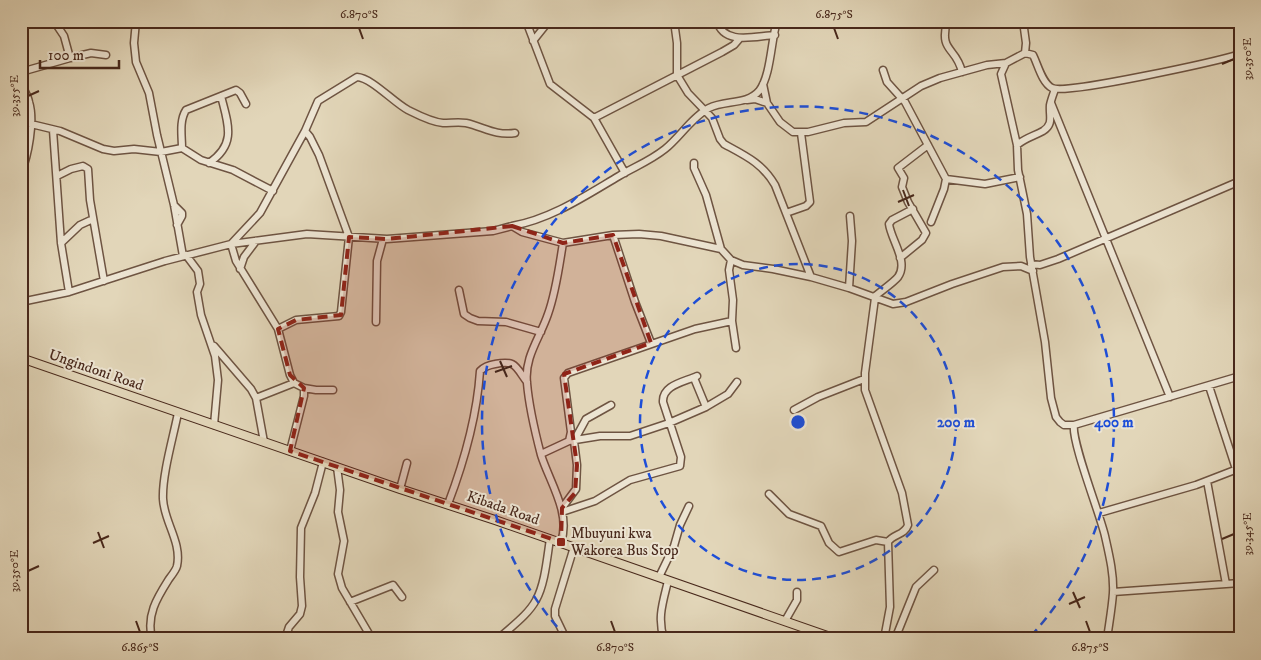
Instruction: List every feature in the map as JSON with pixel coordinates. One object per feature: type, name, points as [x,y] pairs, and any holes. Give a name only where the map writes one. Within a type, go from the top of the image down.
[{"type":"main road","name":"Ungindoni Road","points":[[21,358],[161,407]]},
{"type":"main road","name":"Kibada Road","points":[[161,407],[561,542],[836,639]]},
{"type":"street","points":[[54,21],[64,36],[70,58]]},
{"type":"street","points":[[136,21],[135,58],[149,93],[185,256],[198,271],[200,284],[197,292],[201,315],[215,356],[218,380],[214,425]]},
{"type":"street","points":[[526,21],[550,84],[594,118],[625,173]]},
{"type":"street","points":[[533,41],[549,21]]},
{"type":"street","points":[[674,21],[677,43],[677,75],[688,93],[712,118],[720,139],[724,144],[759,164],[768,173],[775,184],[811,277]]},
{"type":"street","points":[[717,21],[719,29],[723,32],[740,38],[775,34]]},
{"type":"street","points":[[746,100],[758,91],[763,84],[771,57],[777,21]]},
{"type":"street","points":[[947,21],[944,39],[946,46],[960,63],[962,72]]},
{"type":"street","points":[[1023,21],[1025,53]]},
{"type":"street","points":[[594,118],[722,52],[734,45],[740,38]]},
{"type":"street","points":[[21,72],[91,53],[106,55]]},
{"type":"street","points":[[763,84],[767,103],[780,122],[793,132],[801,133],[844,123],[866,122],[921,86],[940,78],[987,65],[1006,63],[1025,53],[1033,56],[1047,84],[1055,90],[1097,85],[1240,54]]},
{"type":"street","points":[[1006,63],[1001,74],[1017,145],[1020,177],[1027,214],[1031,264],[1045,342],[1053,408],[1060,422],[1064,425],[1074,425],[1240,376]]},
{"type":"street","points":[[883,70],[887,82],[905,102],[946,179],[931,222]]},
{"type":"street","points":[[231,244],[260,213],[305,131],[318,102],[359,77],[365,78],[392,100],[408,110],[428,119],[442,123],[464,123],[490,132],[514,134]]},
{"type":"street","points":[[21,84],[29,102],[30,124],[26,162],[21,173]]},
{"type":"street","points":[[182,148],[184,113],[193,106],[236,90],[240,93],[246,104]]},
{"type":"street","points":[[1017,145],[1048,127],[1051,119],[1051,103],[1055,90]]},
{"type":"street","points":[[209,163],[219,155],[229,139],[227,119],[221,96]]},
{"type":"street","points":[[21,302],[69,292],[185,256],[231,244],[307,234],[383,239],[493,231],[526,224],[565,207],[646,162],[665,149],[705,111],[720,104],[746,100],[755,99],[767,103]]},
{"type":"street","points":[[1051,103],[1170,397]]},
{"type":"street","points":[[21,123],[53,130],[103,150],[134,149],[161,152],[182,148],[201,160],[233,170],[273,191]]},
{"type":"street","points":[[53,130],[61,243],[69,292]]},
{"type":"street","points":[[278,329],[296,320],[339,316],[341,312],[349,237],[319,155],[305,131]]},
{"type":"street","points":[[786,213],[806,206],[810,202],[801,133]]},
{"type":"street","points":[[900,258],[926,235],[926,232],[902,187],[904,178],[898,168],[928,145]]},
{"type":"street","points":[[694,163],[694,168],[706,195],[721,249],[731,260],[742,265],[774,269],[811,277],[893,304],[900,304],[1003,267],[1040,265],[1058,259],[1240,180]]},
{"type":"street","points":[[57,176],[83,166],[88,169],[93,219],[104,281]]},
{"type":"street","points":[[946,179],[985,184],[1020,177]]},
{"type":"street","points":[[884,639],[890,607],[888,542],[904,532],[908,525],[902,493],[868,400],[864,379],[875,297],[898,277],[902,268],[889,224],[892,220],[913,209]]},
{"type":"street","points":[[849,288],[852,241],[850,216]]},
{"type":"street","points":[[61,243],[80,224],[93,219]]},
{"type":"street","points":[[512,226],[522,232],[563,243],[613,235],[650,235],[721,249]]},
{"type":"street","points":[[613,235],[651,343]]},
{"type":"street","points":[[376,322],[377,261],[383,239]]},
{"type":"street","points":[[240,269],[244,257],[256,241]]},
{"type":"street","points":[[561,542],[564,527],[562,510],[541,454],[527,382],[528,362],[541,332],[553,296],[563,243]]},
{"type":"street","points":[[231,244],[240,269],[278,329],[290,375],[294,383],[304,388],[333,390]]},
{"type":"street","points":[[731,260],[729,270],[733,300],[732,321],[736,348]]},
{"type":"street","points":[[1020,266],[1031,264]]},
{"type":"street","points":[[459,290],[464,314],[470,318],[506,322],[541,332]]},
{"type":"street","points":[[562,510],[576,489],[577,465],[564,378],[568,373],[695,329],[732,321]]},
{"type":"street","points":[[211,343],[256,398],[264,442]]},
{"type":"street","points":[[448,504],[463,460],[478,393],[480,371],[490,365],[508,362],[513,364],[527,382]]},
{"type":"street","points":[[562,510],[595,501],[630,480],[680,466],[681,457],[663,402],[665,392],[695,377],[706,407]]},
{"type":"street","points":[[794,410],[818,397],[864,379]]},
{"type":"street","points":[[541,454],[572,441],[600,436],[630,436],[669,423],[706,407],[728,394],[737,382]]},
{"type":"street","points":[[256,398],[294,383]]},
{"type":"street","points":[[1099,513],[1207,481],[1238,469],[1209,386]]},
{"type":"street","points":[[290,451],[304,396],[304,388]]},
{"type":"street","points":[[572,441],[586,419],[611,405]]},
{"type":"street","points":[[152,639],[149,624],[152,608],[177,567],[176,544],[164,508],[163,499],[164,483],[178,413]]},
{"type":"street","points":[[1074,425],[1077,446],[1099,513],[1109,556],[1113,592],[1107,639]]},
{"type":"street","points":[[288,639],[289,627],[300,614],[302,606],[300,528],[315,493],[323,462]]},
{"type":"street","points":[[400,489],[407,463]]},
{"type":"street","points":[[336,467],[340,490],[338,512],[344,541],[338,574],[342,588],[372,639]]},
{"type":"street","points":[[1207,481],[1226,584]]},
{"type":"street","points":[[769,494],[789,514],[821,526],[829,543],[839,552],[876,540],[888,542]]},
{"type":"street","points":[[659,577],[674,546],[689,506]]},
{"type":"street","points":[[498,639],[524,615],[536,600],[545,571],[550,539]]},
{"type":"street","points":[[566,639],[555,616],[555,609],[574,547]]},
{"type":"street","points":[[895,639],[916,587],[934,570]]},
{"type":"street","points":[[664,639],[660,627],[661,612],[668,581]]},
{"type":"street","points":[[1113,592],[1240,583]]},
{"type":"street","points":[[350,602],[394,585],[402,597]]},
{"type":"street","points":[[785,621],[797,600],[797,592]]},
{"type":"highlighted area","points":[[512,226],[563,243],[613,235],[651,343],[564,374],[577,465],[575,493],[562,508],[561,542],[290,451],[304,388],[290,375],[278,329],[296,320],[341,315],[349,237],[387,239]]},
{"type":"place","name":"Mbuyuni kwa Wakorea Bus Stop","points":[[561,542]]}]
